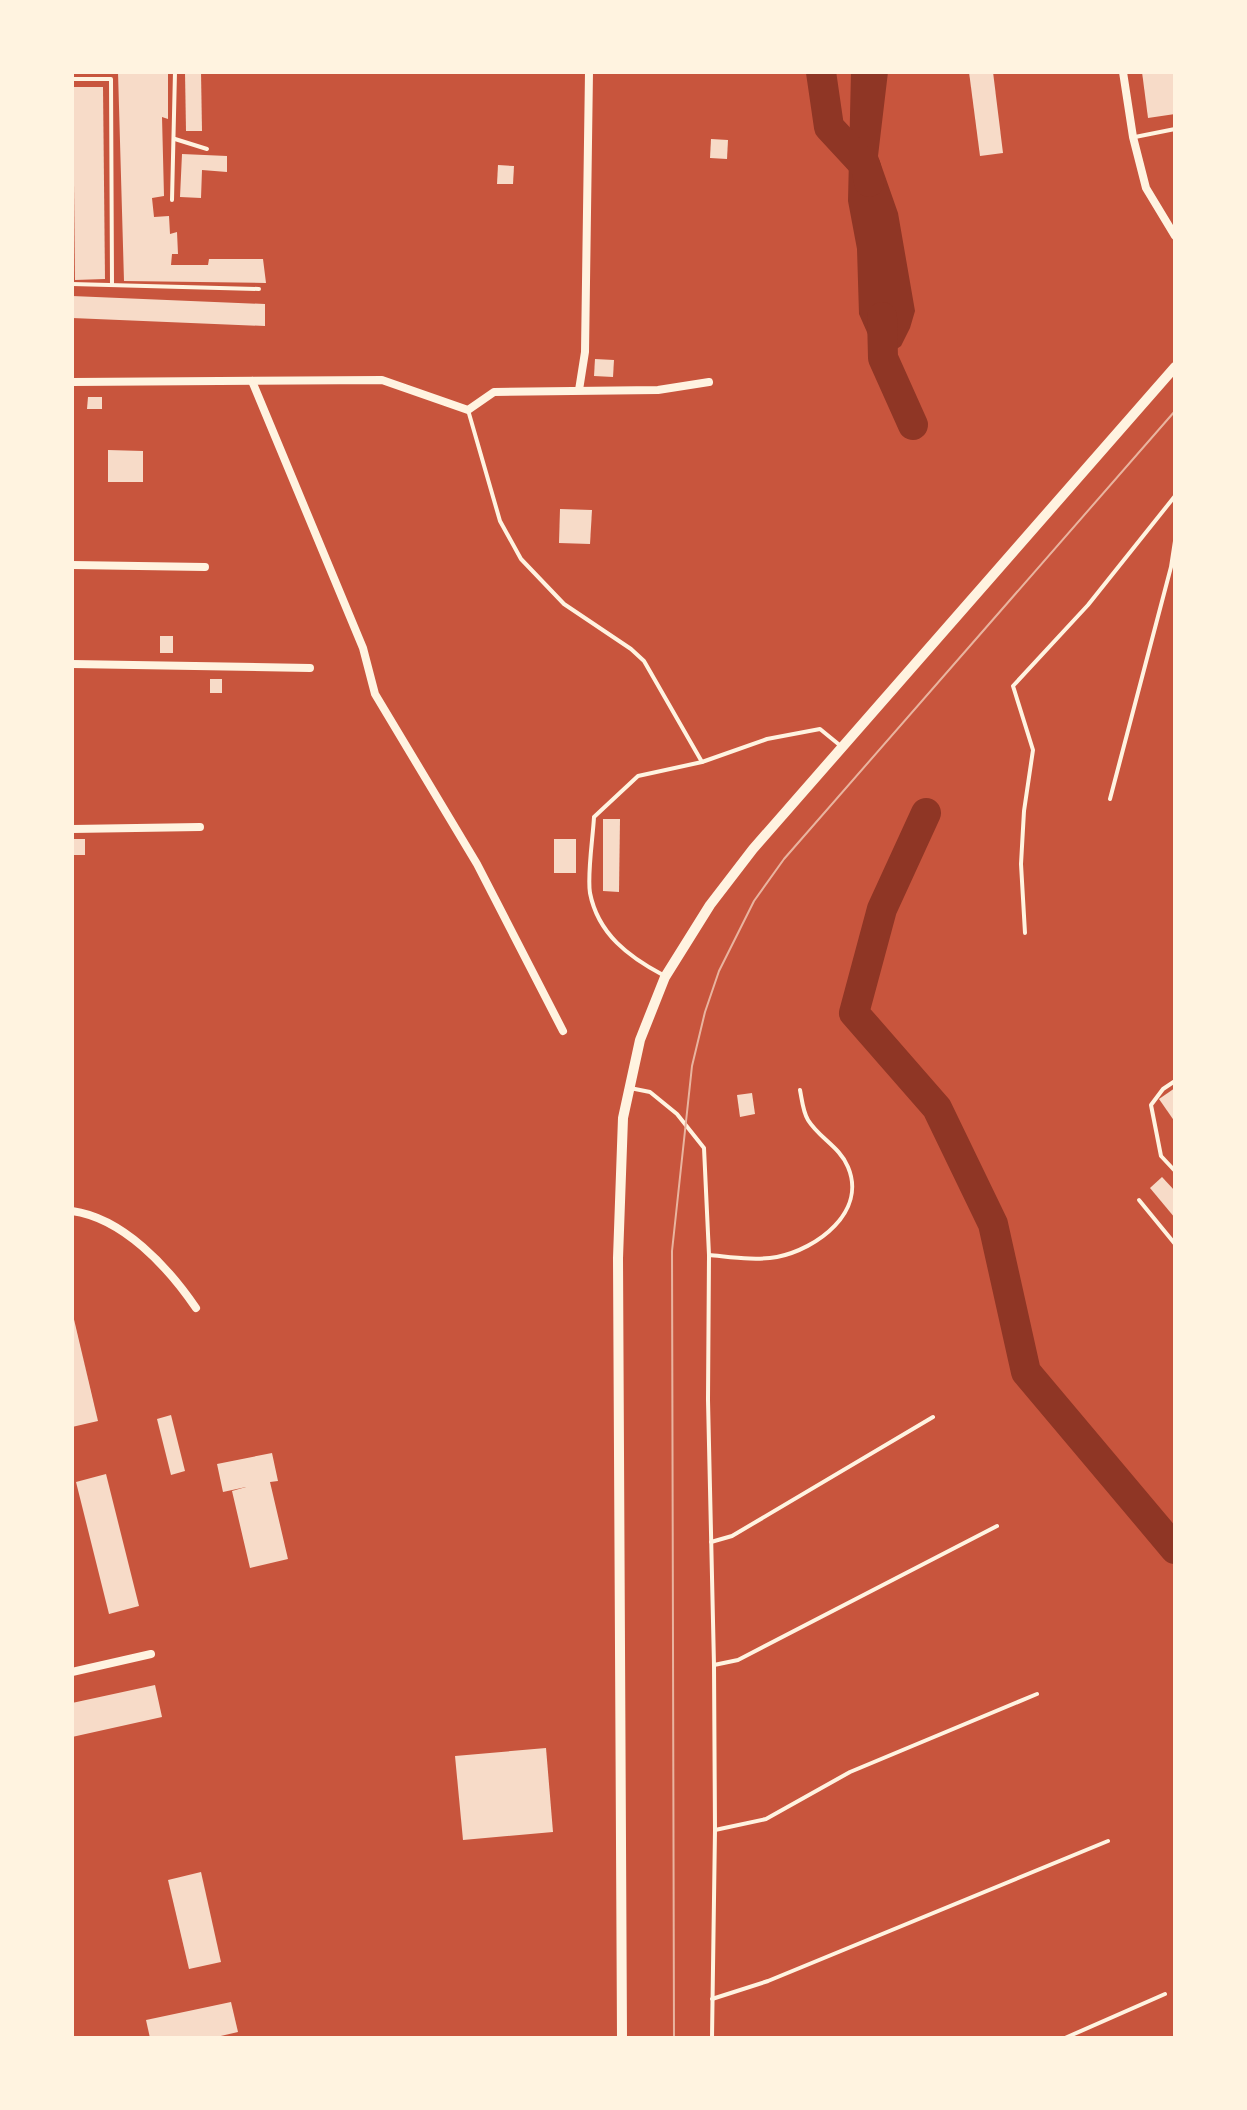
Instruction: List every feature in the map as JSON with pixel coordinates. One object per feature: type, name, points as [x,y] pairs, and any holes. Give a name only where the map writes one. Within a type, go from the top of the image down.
[{"type":"street","points":[[579,390],[585,352],[589,72]]},
{"type":"street","points":[[1123,72],[1133,137],[1146,188],[1174,231]]},
{"type":"street","points":[[622,2038],[618,1258],[623,1118],[640,1040],[665,977],[710,905],[753,849],[1175,367]]},
{"type":"street","points":[[72,382],[382,380],[468,410],[494,392],[658,390],[709,382]]},
{"type":"street","points":[[252,381],[363,648],[375,694],[477,864],[563,1031]]},
{"type":"street","points":[[72,565],[205,567]]},
{"type":"street","points":[[72,664],[310,668]]},
{"type":"street","points":[[72,829],[200,827]]},
{"type":"street","points":[[72,1211],[87,1213],[138,1244],[185,1292],[196,1308]]},
{"type":"street","points":[[72,1672],[151,1654]]},
{"type":"lane","points":[[172,200],[175,72]]},
{"type":"lane","points":[[72,79],[111,79],[112,284]]},
{"type":"lane","points":[[1133,137],[1175,129]]},
{"type":"lane","points":[[175,139],[207,149]]},
{"type":"lane","points":[[72,284],[259,289]]},
{"type":"lane","points":[[468,410],[500,521],[521,559],[564,604],[644,661],[702,762]]},
{"type":"lane","points":[[1025,933],[1021,864],[1024,811],[1033,750],[1013,686],[1088,605],[1174,499]]},
{"type":"lane","points":[[1110,799],[1171,567],[1175,541]]},
{"type":"lane","points":[[665,977],[633,959],[606,934],[590,893],[594,817],[638,776],[702,762],[767,739],[820,729],[843,748]]},
{"type":"lane","points":[[1175,1081],[1163,1089],[1151,1105],[1161,1156],[1175,1171]]},
{"type":"lane","points":[[630,1088],[650,1092],[677,1114],[704,1148],[709,1255],[708,1400],[714,1665],[712,2038]]},
{"type":"lane","points":[[709,1255],[776,1257],[798,1251],[825,1237],[843,1216],[854,1194],[848,1167],[832,1144],[806,1118],[800,1090]]},
{"type":"lane","points":[[1139,1200],[1175,1244]]},
{"type":"lane","points":[[711,1542],[732,1536],[933,1417]]},
{"type":"lane","points":[[714,1665],[738,1660],[997,1526]]},
{"type":"lane","points":[[715,1830],[766,1819],[850,1772],[1037,1694]]},
{"type":"lane","points":[[712,1999],[768,1981],[1108,1841]]},
{"type":"lane","points":[[1065,2038],[1165,1994]]},
{"type":"shaded area","points":[[851,72],[888,72],[878,156],[898,213],[915,311],[901,346],[883,358],[874,355],[859,314],[857,249],[848,201]]},
{"type":"building","points":[[118,72],[168,72],[168,119],[162,117],[164,196],[152,198],[154,217],[169,216],[170,234],[177,232],[178,254],[172,254],[171,265],[208,265],[209,259],[263,259],[266,283],[124,281]]},
{"type":"building","points":[[185,72],[201,72],[202,131],[186,131]]},
{"type":"building","points":[[969,72],[993,72],[1003,153],[980,156]]},
{"type":"building","points":[[1142,72],[1173,72],[1175,114],[1148,118]]},
{"type":"building","points":[[73,87],[103,87],[105,279],[75,280]]},
{"type":"building","points":[[711,139],[728,140],[727,159],[710,158]]},
{"type":"building","points":[[182,154],[227,156],[227,172],[202,170],[201,198],[180,197]]},
{"type":"building","points":[[498,165],[514,166],[513,184],[497,184]]},
{"type":"building","points":[[72,296],[265,304],[265,326],[72,318]]},
{"type":"building","points":[[595,359],[614,360],[613,377],[594,376]]},
{"type":"building","points":[[88,397],[102,397],[102,409],[87,409]]},
{"type":"building","points":[[108,450],[143,451],[143,482],[108,482]]},
{"type":"building","points":[[560,509],[592,510],[590,544],[559,543]]},
{"type":"building","points":[[160,636],[173,636],[173,653],[160,653]]},
{"type":"building","points":[[210,679],[222,679],[222,693],[210,693]]},
{"type":"building","points":[[603,819],[620,819],[619,892],[603,891]]},
{"type":"building","points":[[72,839],[85,839],[85,855],[72,855]]},
{"type":"building","points":[[554,839],[576,839],[576,873],[554,873]]},
{"type":"building","points":[[1175,1088],[1175,1122],[1159,1099]]},
{"type":"building","points":[[752,1093],[755,1114],[740,1117],[737,1095]]},
{"type":"building","points":[[1162,1177],[1175,1191],[1175,1218],[1150,1188]]},
{"type":"building","points":[[72,1311],[98,1421],[72,1427]]},
{"type":"building","points":[[171,1415],[185,1471],[171,1475],[157,1419]]},
{"type":"building","points":[[272,1453],[278,1481],[270,1482],[288,1559],[250,1568],[232,1491],[246,1487],[223,1492],[217,1464]]},
{"type":"building","points":[[106,1474],[139,1606],[109,1614],[76,1482]]},
{"type":"building","points":[[155,1685],[162,1717],[72,1737],[72,1703]]},
{"type":"building","points":[[546,1748],[553,1832],[463,1840],[455,1756]]},
{"type":"building","points":[[201,1872],[221,1962],[189,1969],[168,1880]]},
{"type":"building","points":[[231,2002],[238,2032],[212,2038],[150,2038],[146,2020]]},
{"type":"waterway","points":[[821,72],[829,127],[866,167],[869,182]]},
{"type":"waterway","points":[[882,317],[883,358],[913,425]]},
{"type":"waterway","points":[[926,813],[882,909],[854,1013],[937,1108],[993,1224],[1026,1372],[1175,1549]]},
{"type":"tram line","points":[[674,2038],[672,1251],[692,1066],[705,1012],[719,971],[754,901],[784,859],[1175,411]]}]
